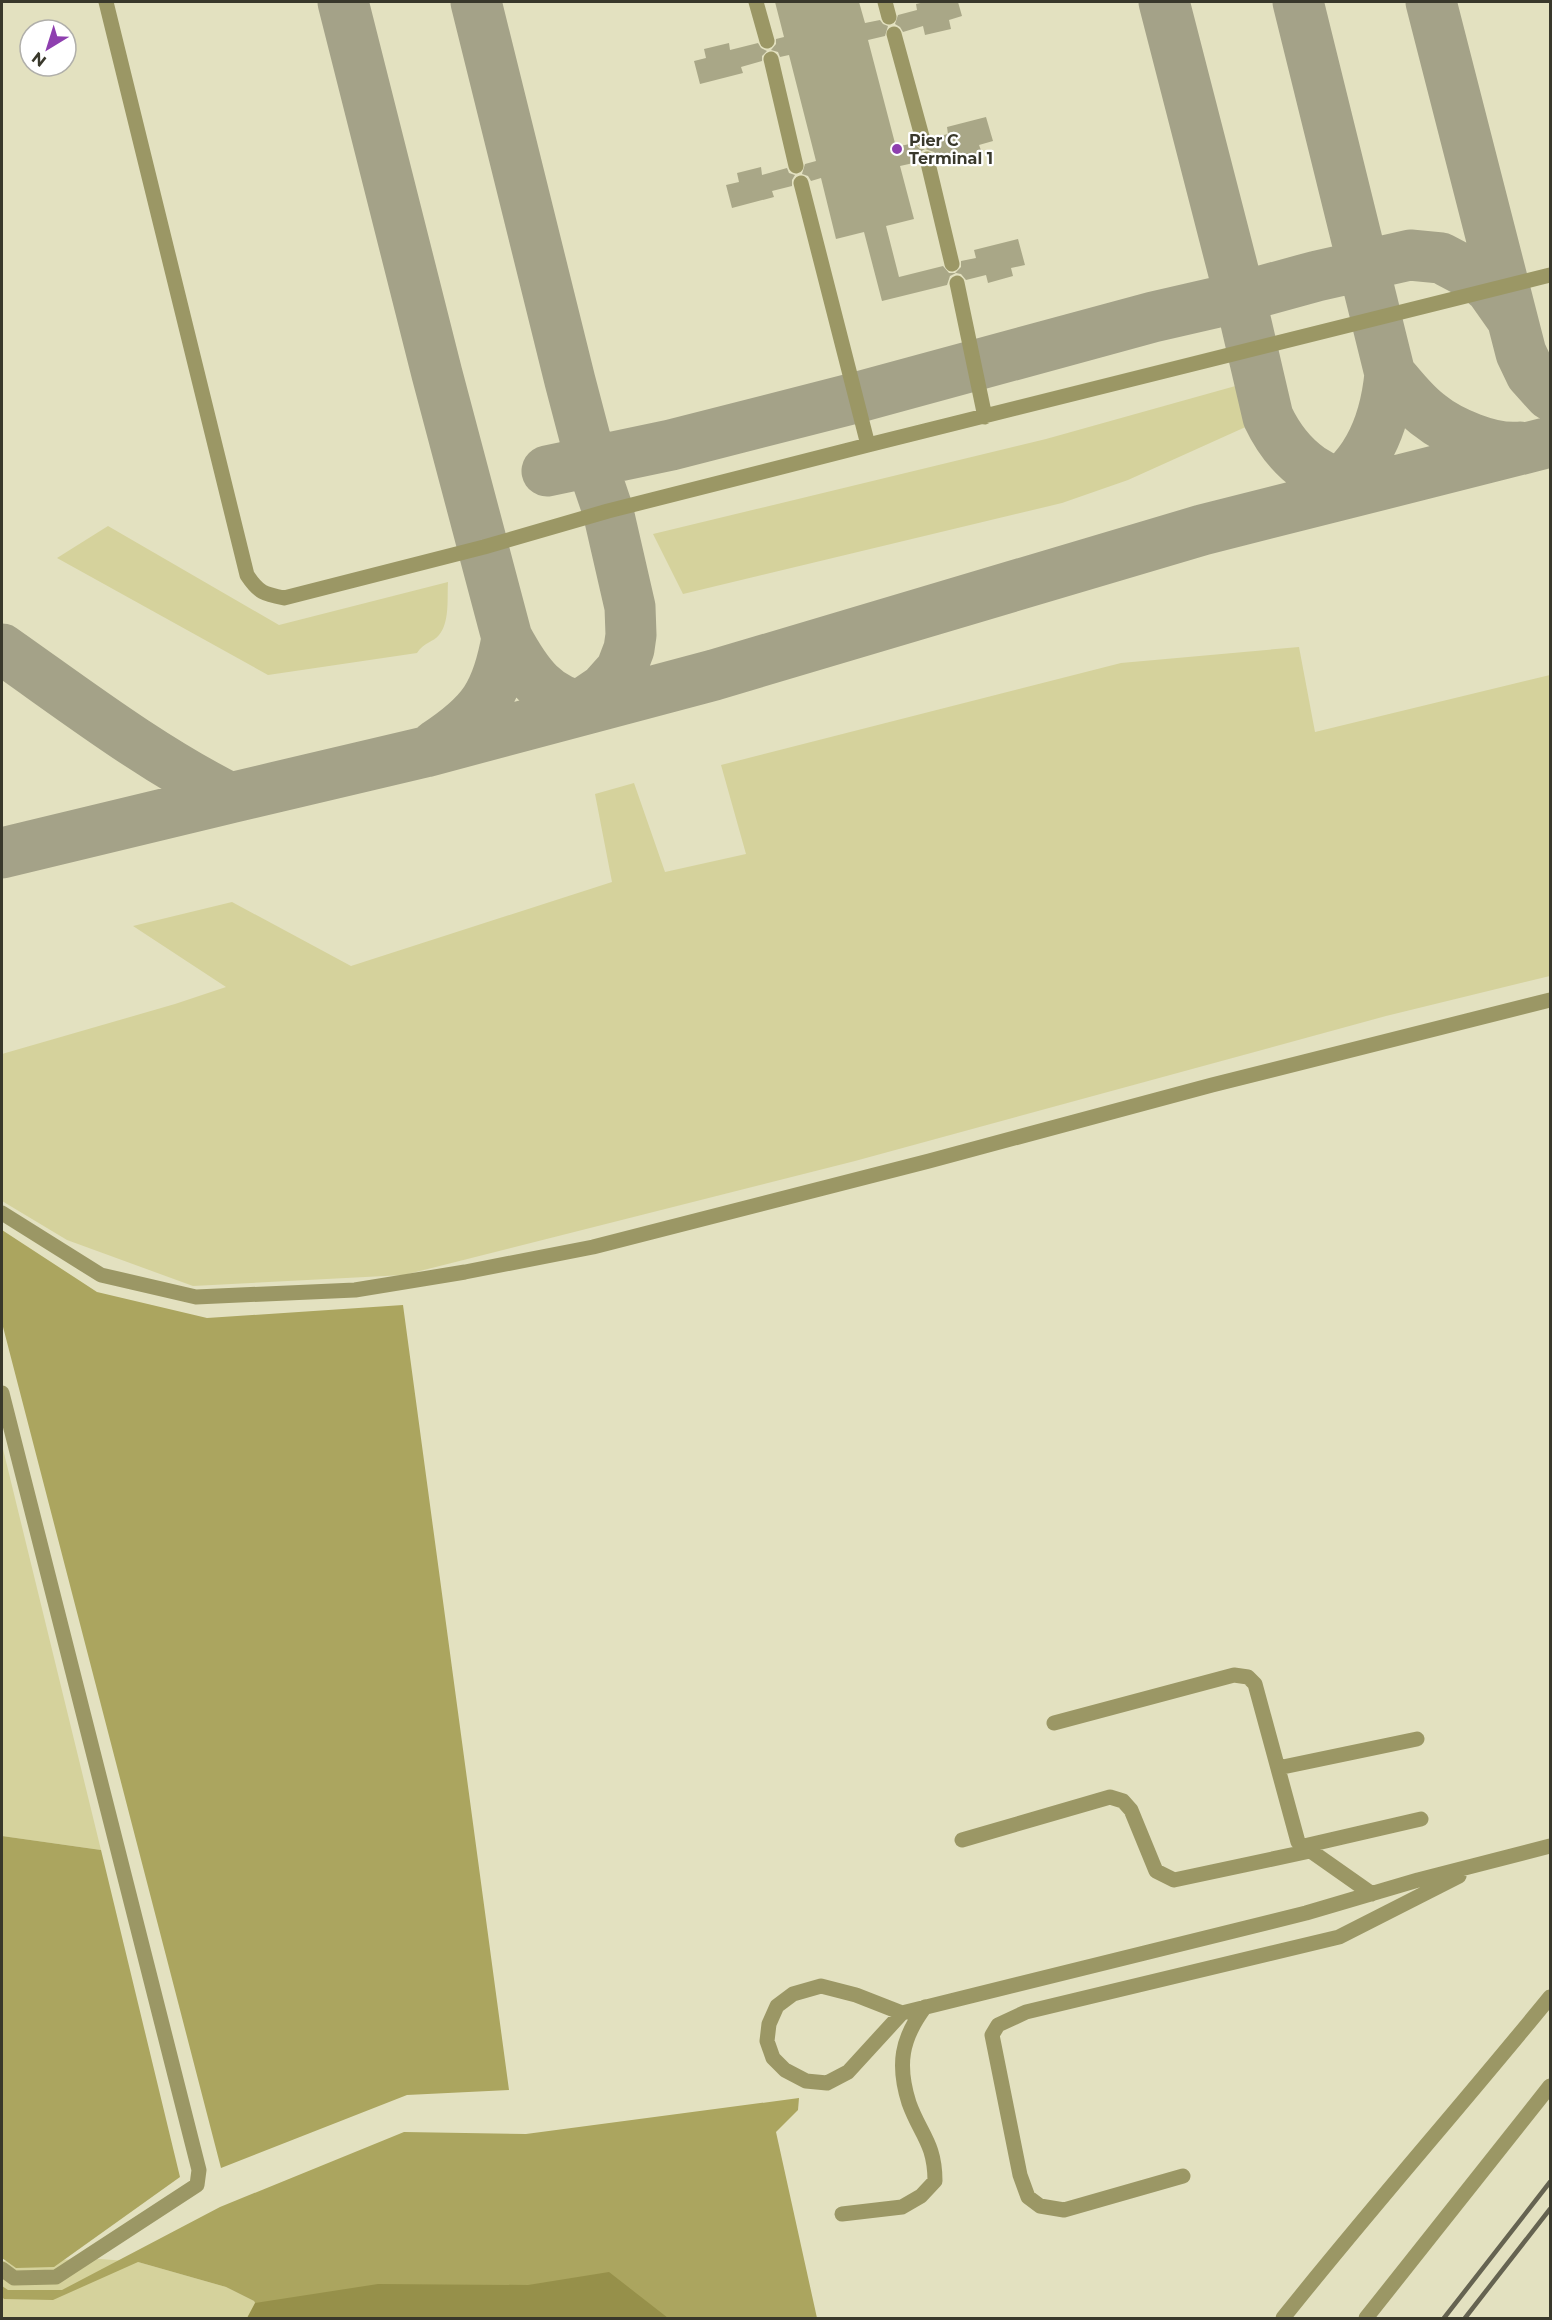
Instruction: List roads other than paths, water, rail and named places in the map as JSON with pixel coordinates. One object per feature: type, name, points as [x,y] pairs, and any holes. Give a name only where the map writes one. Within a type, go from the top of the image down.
[{"type":"street","points":[[106,2],[247,575],[254,587],[264,594],[284,598],[484,547],[608,511],[1551,275]]},
{"type":"street","points":[[756,2],[767,41]]},
{"type":"street","points":[[885,2],[889,17]]},
{"type":"street","points":[[894,34],[922,140]]},
{"type":"street","points":[[771,59],[796,166]]},
{"type":"street","points":[[927,159],[952,264]]},
{"type":"street","points":[[801,183],[868,445]]},
{"type":"street","points":[[957,283],[985,417]]},
{"type":"street","points":[[2,1213],[101,1275],[196,1297],[354,1290],[465,1272],[593,1247],[1212,1085],[1551,1000]]},
{"type":"street","points":[[2,1393],[199,2170],[197,2184],[56,2277],[14,2278],[2,2270]]},
{"type":"street","points":[[1054,1723],[1234,1675],[1248,1677],[1255,1684],[1298,1842],[1372,1894]]},
{"type":"street","points":[[1278,1768],[1417,1739]]},
{"type":"street","points":[[962,1840],[1110,1797],[1123,1802],[1131,1810],[1156,1871],[1174,1880],[1421,1819]]},
{"type":"street","points":[[902,2013],[856,1995],[820,1986],[793,1994],[777,2006],[769,2024],[767,2041],[773,2058],[785,2070],[806,2081],[827,2083],[848,2072],[902,2013],[1306,1913],[1551,1846]]},
{"type":"street","points":[[1183,2176],[1064,2210],[1040,2206],[1028,2197],[1020,2175],[992,2035],[998,2025],[1026,2012],[1339,1937],[1486,1863]]},
{"type":"street","points":[[1283,2319],[1349,2235],[1451,2118],[1551,1997]]},
{"type":"street","points":[[842,2214],[902,2207],[921,2196],[935,2181],[933,2157],[928,2140],[909,2103],[902,2065],[903,2047],[914,2022],[925,2007]]},
{"type":"street","points":[[1366,2319],[1551,2086]]},
{"type":"railway","points":[[1444,2318],[1550,2182]]},
{"type":"railway","points":[[1465,2318],[1550,2209]]},
{"type":"place","name":"Pier C Terminal 1","points":[[897,149]]}]
